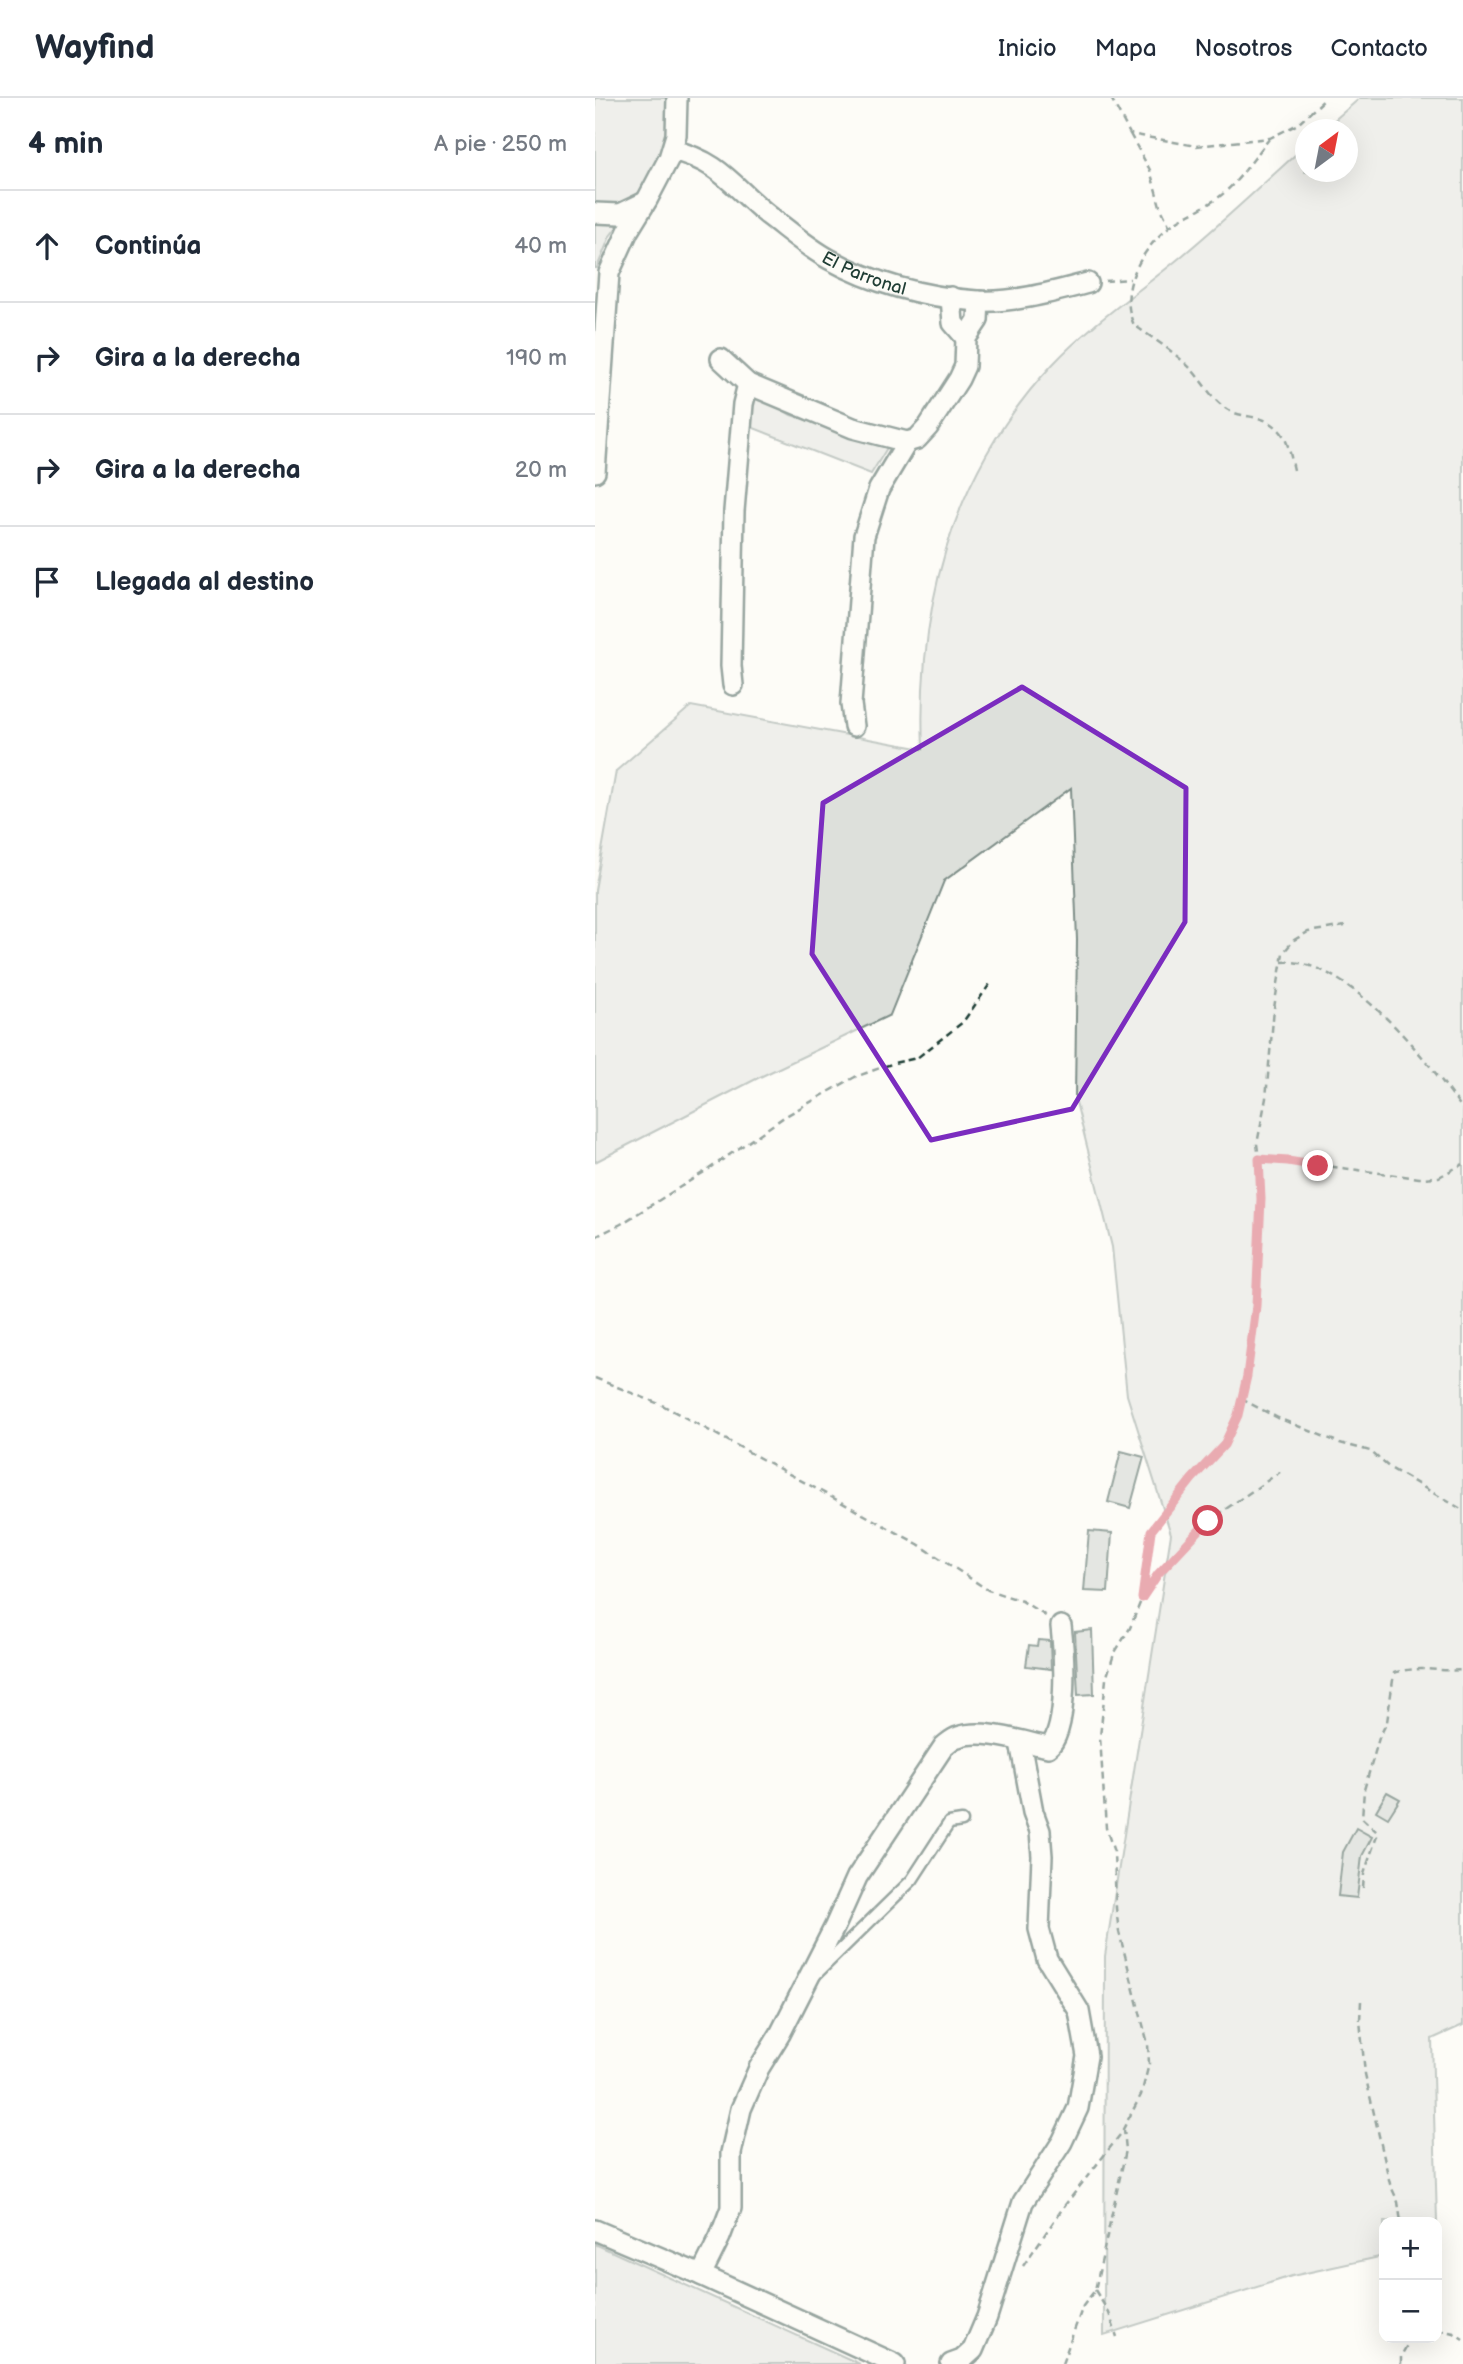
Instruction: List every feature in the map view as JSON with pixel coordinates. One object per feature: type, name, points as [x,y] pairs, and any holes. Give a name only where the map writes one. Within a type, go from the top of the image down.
[{"type":"street","points":[[595,472],[609,273],[628,231],[672,150],[677,98]]},
{"type":"street","name":"El Parronal","points":[[672,150],[701,160],[730,178],[793,234],[846,268],[891,286],[979,301],[1028,297],[1087,283]]},
{"type":"street","points":[[595,213],[620,214],[639,207],[647,200]]},
{"type":"street","points":[[951,297],[953,323],[966,338]]},
{"type":"street","points":[[721,359],[748,384],[853,428],[907,442],[916,439],[928,427],[959,379],[965,366],[966,338],[978,320],[979,301]]},
{"type":"street","points":[[733,685],[731,666],[734,510],[740,427],[748,384]]},
{"type":"street","points":[[854,726],[851,704],[864,536],[879,489],[907,442]]},
{"type":"street","points":[[701,2275],[731,2208],[731,2153],[741,2109],[759,2068],[780,2034],[835,1926],[857,1877],[944,1746],[958,1737],[974,1735],[1003,1737],[1048,1747],[1054,1744],[1058,1736],[1064,1658],[1061,1626]]},
{"type":"street","points":[[951,2364],[962,2360],[973,2350],[988,2317],[1023,2202],[1062,2142],[1078,2108],[1087,2056],[1079,2011],[1047,1959],[1039,1929],[1042,1856],[1040,1831],[1033,1812],[1020,1742]]},
{"type":"street","points":[[595,2231],[701,2275],[895,2364]]},
{"type":"lane","points":[[806,1982],[822,1971],[884,1905],[912,1880],[949,1823],[962,1821]]},
{"type":"path","points":[[1111,98],[1150,170],[1160,206],[1170,227]]},
{"type":"path","points":[[1130,134],[1196,146],[1270,138],[1297,124],[1326,98]]},
{"type":"path","points":[[1270,138],[1224,193],[1170,227],[1137,263],[1130,279],[1130,317],[1134,325],[1187,365],[1212,396],[1229,410],[1264,418],[1280,430],[1291,455],[1294,470]]},
{"type":"path","points":[[1087,283],[1130,279]]},
{"type":"path","points":[[1142,1598],[1151,1531],[1192,1479],[1224,1445],[1238,1415],[1247,1376],[1256,1306],[1261,1199],[1257,1144],[1266,1098],[1274,1008],[1283,953],[1294,940],[1308,932],[1345,926]]},
{"type":"path","points":[[1282,962],[1292,961],[1333,976],[1364,999],[1389,1021],[1439,1074],[1463,1110]]},
{"type":"path","points":[[595,1237],[621,1224],[709,1169],[784,1116],[855,1077],[916,1058],[963,1022],[992,981]]},
{"type":"path","points":[[1259,1159],[1419,1178],[1439,1177],[1463,1164]]},
{"type":"path","points":[[595,1378],[664,1406],[732,1442],[918,1544],[988,1590],[1022,1601],[1061,1626]]},
{"type":"path","points":[[1241,1399],[1278,1418],[1341,1443],[1370,1451],[1390,1468],[1463,1510]]},
{"type":"path","points":[[1022,2267],[1124,2127],[1141,2095],[1149,2064],[1148,2043],[1119,1932],[1114,1852],[1105,1828],[1100,1737],[1106,1679],[1114,1654],[1130,1628],[1142,1598],[1158,1574],[1208,1521],[1280,1472]]},
{"type":"path","points":[[1363,1888],[1364,1874],[1378,1833],[1362,1818],[1364,1790],[1379,1738],[1387,1722],[1394,1673],[1410,1668],[1463,1670]]},
{"type":"path","points":[[1361,2001],[1365,2074],[1400,2217]]},
{"type":"path","points":[[1062,2364],[1083,2306],[1095,2290],[1126,2150],[1124,2127]]},
{"type":"path","points":[[1095,2290],[1109,2313],[1117,2337]]},
{"type":"path","points":[[1442,2331],[1454,2333],[1463,2339]]},
{"type":"path","points":[[1401,2364],[1401,2356],[1408,2343]]},
{"type":"highlighted area","points":[[1022,687],[1186,788],[1185,922],[1072,1109],[931,1140],[812,954],[823,803]]},
{"type":"shaded area","points":[[595,98],[669,98],[665,147],[638,198],[627,205],[595,206]]},
{"type":"shaded area","points":[[1360,98],[1463,98],[1463,2025],[1432,2039],[1437,2217],[1379,2217],[1379,2257],[1292,2276],[1104,2335],[1105,1956],[1171,1534],[1127,1395],[1112,1247],[1075,1098],[1077,940],[1071,788],[944,881],[890,1015],[760,1077],[595,1162],[595,890],[616,771],[691,706],[923,749],[927,643],[935,592],[948,543],[966,495],[990,449],[1018,405],[1053,364],[1084,335],[1199,242],[1295,155],[1295,182],[1358,182],[1358,119],[1336,119]]},
{"type":"shaded area","points":[[595,217],[620,223],[610,236],[597,268],[595,268]]},
{"type":"shaded area","points":[[755,393],[791,415],[823,425],[840,434],[890,443],[871,474],[746,425]]},
{"type":"shaded area","points":[[595,2244],[860,2364],[595,2364]]},
{"type":"building","points":[[1121,1451],[1144,1457],[1130,1508],[1108,1502]]},
{"type":"building","points":[[1089,1531],[1112,1533],[1108,1592],[1084,1591]]},
{"type":"building","points":[[1092,1630],[1094,1694],[1078,1695],[1075,1632]]},
{"type":"building","points":[[1038,1640],[1050,1641],[1051,1669],[1026,1666],[1029,1645],[1037,1646]]},
{"type":"building","points":[[1387,1792],[1400,1799],[1388,1818],[1376,1811]]},
{"type":"building","points":[[1356,1828],[1372,1837],[1362,1856],[1357,1898],[1338,1896],[1343,1852]]},
{"type":"route","points":[[1208,1521],[1158,1574],[1142,1598],[1151,1531],[1169,1506],[1224,1445],[1238,1415],[1247,1376],[1256,1306],[1261,1199],[1259,1159],[1318,1166]]}]
